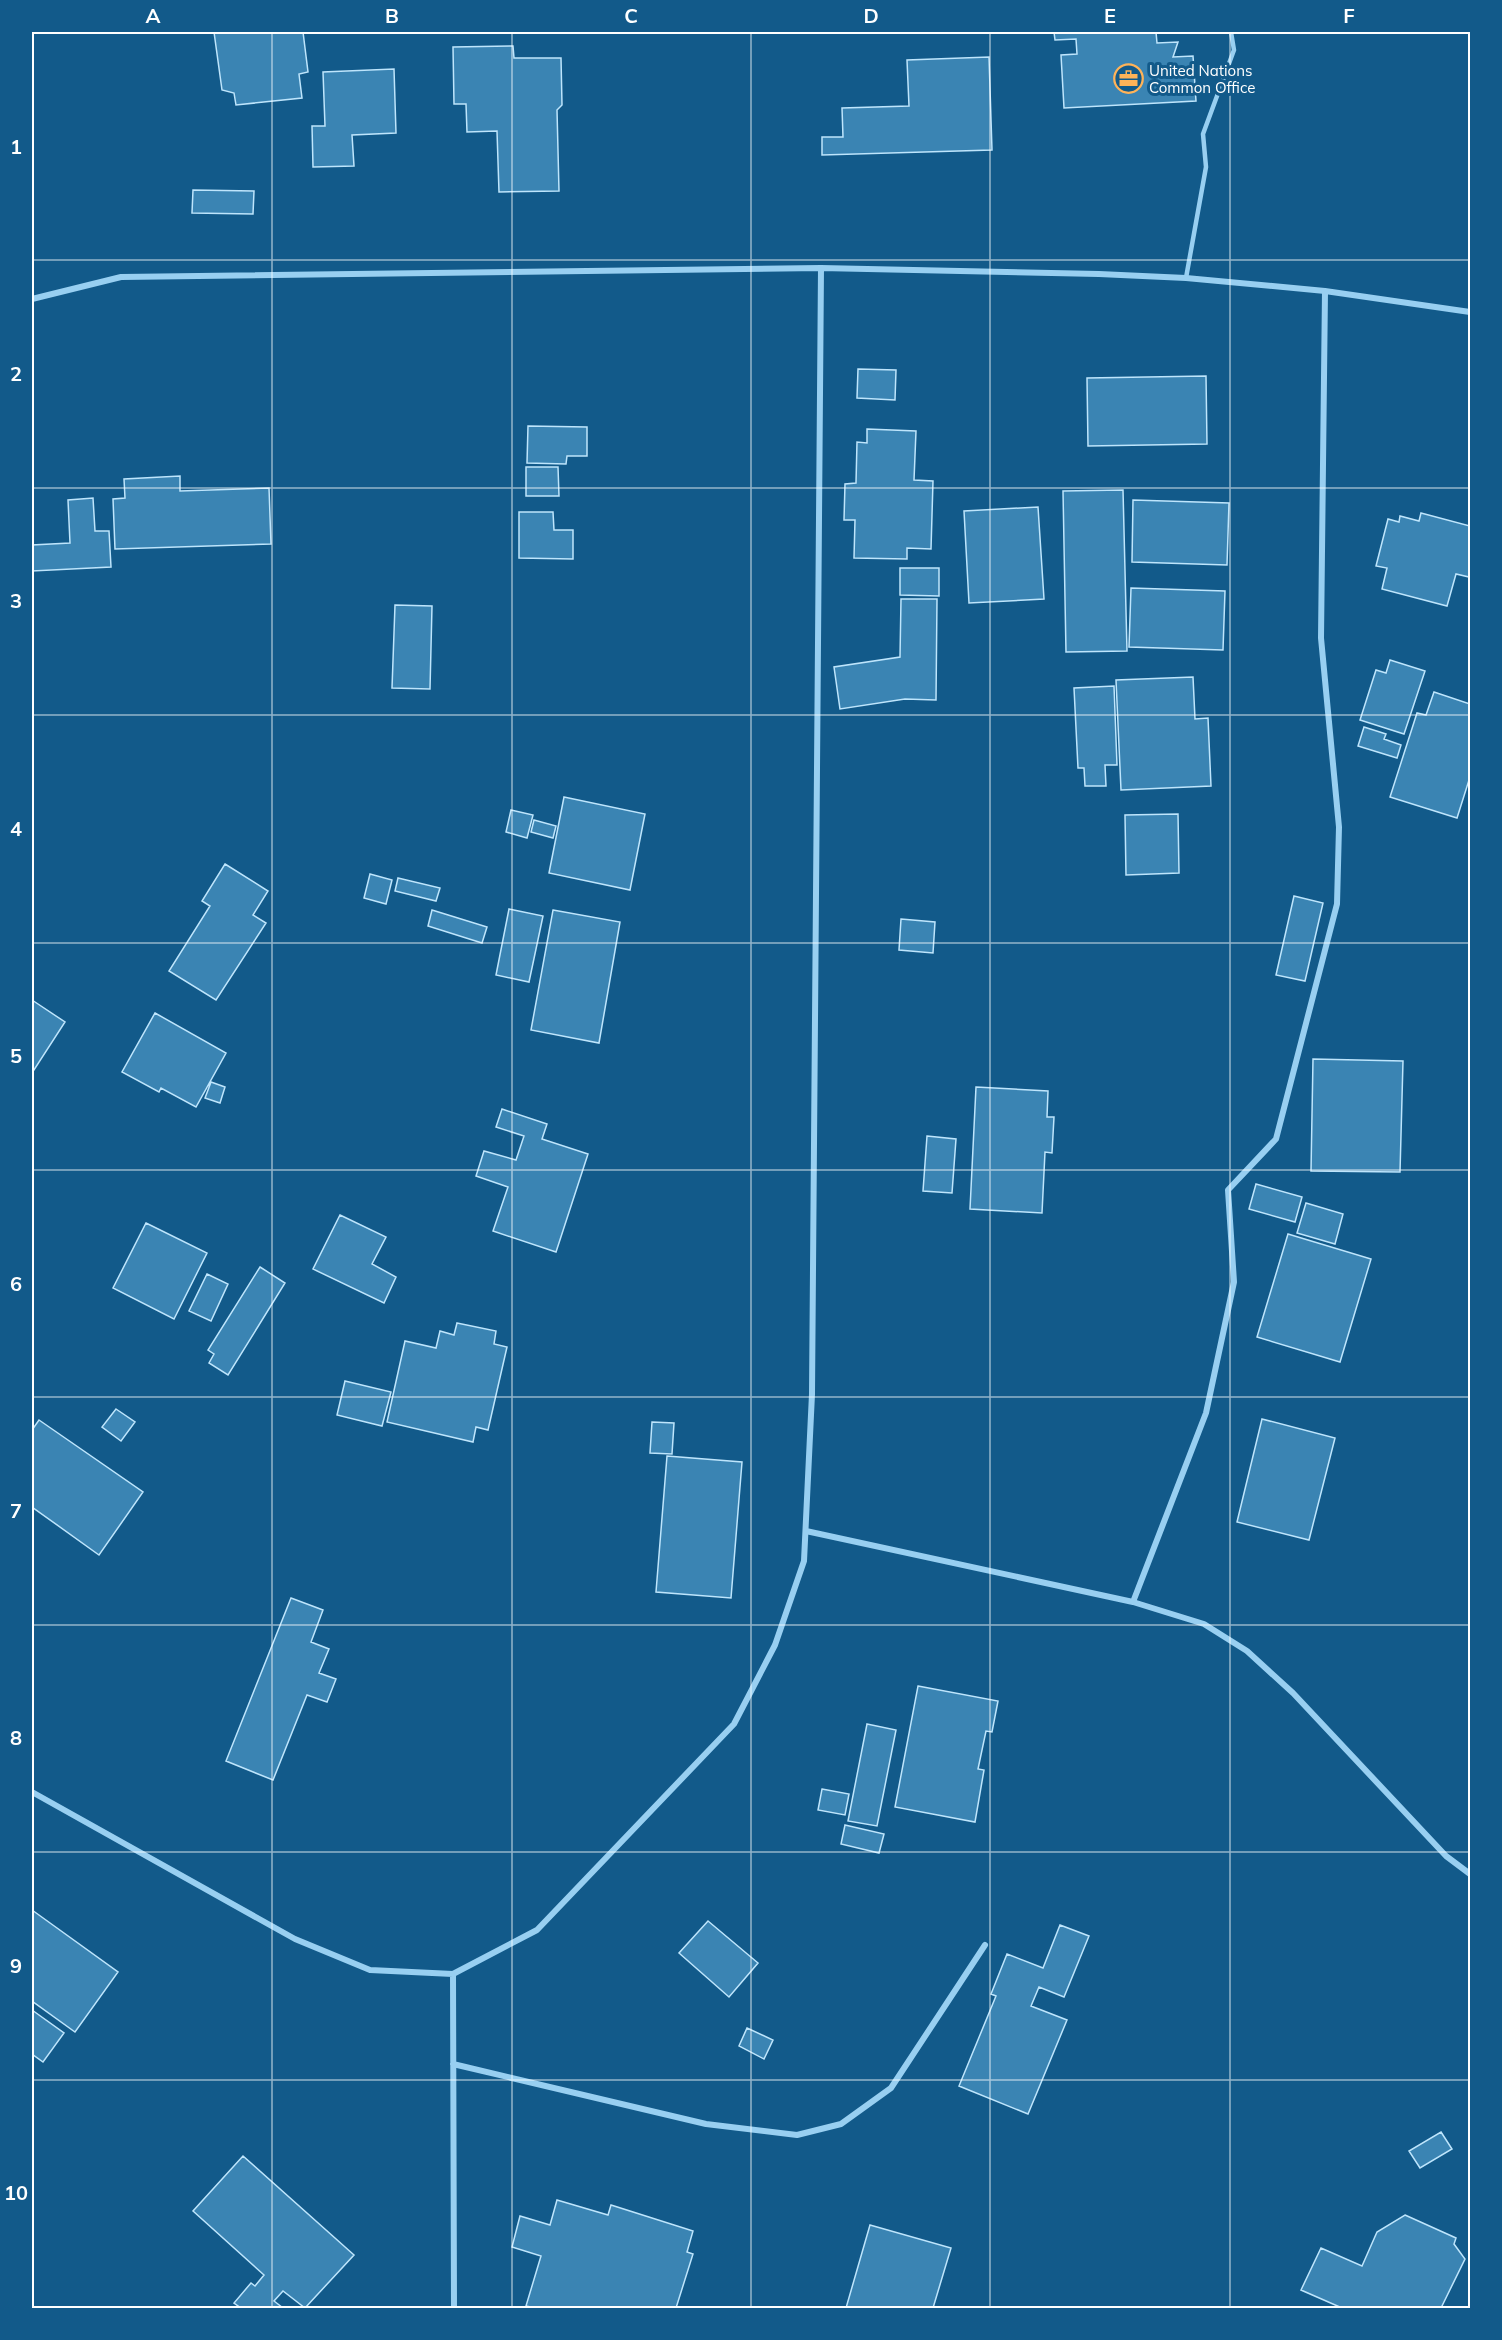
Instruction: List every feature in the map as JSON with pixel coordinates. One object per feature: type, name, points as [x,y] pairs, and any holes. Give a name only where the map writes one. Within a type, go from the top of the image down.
[{"type":"street","points":[[32,1792],[295,1939],[370,1970],[453,1974],[537,1930],[734,1724],[775,1645],[804,1561],[812,1382],[821,268]]},
{"type":"street","points":[[32,299],[121,277],[821,268],[1186,278],[1325,291],[1470,312]]},
{"type":"street","points":[[1133,1602],[1206,1413],[1234,1282],[1228,1190],[1276,1139],[1337,904],[1339,827],[1321,638],[1325,291]]},
{"type":"street","points":[[806,1530],[1133,1602],[1204,1624],[1247,1651],[1293,1694],[1446,1856],[1470,1874]]},
{"type":"street","points":[[453,2064],[706,2124],[797,2135],[841,2124],[891,2088],[985,1945]]},
{"type":"street","points":[[453,1974],[454,2308]]},
{"type":"lane","points":[[1186,278],[1206,167],[1203,134],[1234,50],[1231,32]]},
{"type":"building","points":[[214,32],[303,32],[308,72],[299,74],[302,98],[236,105],[234,93],[222,90]]},
{"type":"building","name":"United Nations Common Office","points":[[1054,32],[1156,32],[1157,43],[1178,42],[1173,57],[1193,56],[1196,101],[1064,108],[1061,55],[1077,54],[1076,39],[1055,40]]},
{"type":"building","points":[[513,46],[514,58],[561,58],[562,105],[557,110],[559,191],[499,192],[497,131],[467,132],[466,104],[454,104],[453,47]]},
{"type":"building","points":[[989,57],[992,150],[822,155],[822,137],[843,137],[842,108],[909,106],[907,60]]},
{"type":"building","points":[[394,69],[396,133],[352,135],[354,166],[313,167],[312,126],[325,126],[323,72]]},
{"type":"building","points":[[193,190],[254,191],[253,214],[192,213]]},
{"type":"building","points":[[858,369],[896,370],[895,400],[857,398]]},
{"type":"building","points":[[1206,376],[1207,444],[1088,446],[1087,378]]},
{"type":"building","points":[[528,426],[587,427],[587,456],[567,456],[566,464],[527,463]]},
{"type":"building","points":[[867,429],[916,431],[914,480],[933,481],[931,549],[907,548],[907,559],[854,558],[855,520],[844,520],[845,484],[856,483],[857,442],[867,443]]},
{"type":"building","points":[[526,467],[558,467],[559,496],[526,496]]},
{"type":"building","points":[[180,476],[180,491],[269,488],[271,544],[115,549],[113,499],[125,498],[124,479]]},
{"type":"building","points":[[1123,490],[1127,651],[1066,652],[1063,491]]},
{"type":"building","points":[[93,498],[95,531],[109,531],[111,567],[32,571],[32,545],[70,543],[68,500]]},
{"type":"building","points":[[1133,500],[1229,503],[1227,565],[1132,562]]},
{"type":"building","points":[[1038,507],[1044,599],[969,603],[964,511]]},
{"type":"building","points":[[519,512],[553,512],[554,530],[573,530],[573,559],[519,558]]},
{"type":"building","points":[[1421,513],[1470,526],[1469,577],[1456,574],[1447,606],[1382,589],[1387,568],[1376,566],[1388,519],[1399,522],[1400,516],[1419,521]]},
{"type":"building","points":[[900,568],[939,568],[939,596],[900,595]]},
{"type":"building","points":[[1131,588],[1225,591],[1223,650],[1129,647]]},
{"type":"building","points":[[901,599],[937,599],[936,700],[905,699],[840,709],[834,667],[900,657]]},
{"type":"building","points":[[395,605],[432,606],[430,689],[392,688]]},
{"type":"building","points":[[1390,660],[1425,671],[1404,734],[1360,720],[1376,670],[1386,673]]},
{"type":"building","points":[[1193,677],[1195,719],[1208,718],[1211,786],[1121,790],[1116,680]]},
{"type":"building","points":[[1114,686],[1117,765],[1105,765],[1106,786],[1085,786],[1084,768],[1078,768],[1074,688]]},
{"type":"building","points":[[1434,692],[1470,704],[1470,777],[1457,818],[1390,797],[1417,713],[1426,715]]},
{"type":"building","points":[[1364,727],[1386,734],[1384,739],[1401,745],[1397,758],[1358,746]]},
{"type":"building","points":[[564,797],[645,814],[630,890],[549,873]]},
{"type":"building","points":[[511,810],[533,815],[527,838],[506,832]]},
{"type":"building","points":[[1178,814],[1179,873],[1126,875],[1125,815]]},
{"type":"building","points":[[534,820],[556,826],[553,838],[531,832]]},
{"type":"building","points":[[225,864],[268,891],[253,915],[266,923],[216,1000],[169,971],[210,906],[202,901]]},
{"type":"building","points":[[370,874],[392,880],[386,904],[364,898]]},
{"type":"building","points":[[398,878],[440,888],[436,901],[395,891]]},
{"type":"building","points":[[1294,896],[1323,903],[1305,981],[1276,975]]},
{"type":"building","points":[[509,909],[543,916],[529,982],[496,975]]},
{"type":"building","points":[[432,910],[487,927],[482,943],[428,926]]},
{"type":"building","points":[[553,910],[620,922],[599,1043],[531,1030]]},
{"type":"building","points":[[901,919],[935,922],[933,953],[899,950]]},
{"type":"building","points":[[32,1000],[65,1022],[32,1073]]},
{"type":"building","points":[[155,1013],[226,1053],[196,1107],[161,1088],[159,1092],[122,1072]]},
{"type":"building","points":[[1313,1059],[1403,1061],[1400,1172],[1311,1171]]},
{"type":"building","points":[[211,1082],[225,1087],[220,1103],[205,1098]]},
{"type":"building","points":[[976,1087],[1048,1091],[1047,1117],[1054,1117],[1052,1153],[1045,1152],[1042,1213],[970,1209]]},
{"type":"building","points":[[502,1109],[547,1124],[542,1139],[588,1154],[556,1252],[493,1231],[508,1187],[476,1176],[484,1151],[516,1160],[524,1136],[496,1127]]},
{"type":"building","points":[[927,1136],[956,1139],[952,1193],[923,1191]]},
{"type":"building","points":[[1256,1184],[1302,1197],[1295,1222],[1249,1209]]},
{"type":"building","points":[[1306,1203],[1343,1214],[1335,1244],[1297,1233]]},
{"type":"building","points":[[340,1215],[386,1237],[372,1264],[396,1277],[384,1303],[313,1269]]},
{"type":"building","points":[[146,1223],[207,1253],[174,1319],[113,1288]]},
{"type":"building","points":[[1288,1234],[1371,1259],[1340,1362],[1257,1337]]},
{"type":"building","points":[[260,1267],[285,1283],[228,1375],[209,1363],[214,1354],[208,1350]]},
{"type":"building","points":[[207,1274],[228,1284],[211,1321],[189,1311]]},
{"type":"building","points":[[457,1323],[496,1331],[494,1344],[507,1347],[488,1430],[476,1427],[473,1442],[387,1422],[405,1341],[436,1348],[440,1331],[454,1335]]},
{"type":"building","points":[[345,1381],[391,1392],[382,1426],[337,1415]]},
{"type":"building","points":[[116,1409],[135,1422],[121,1441],[102,1427]]},
{"type":"building","points":[[1262,1419],[1335,1438],[1309,1540],[1237,1522]]},
{"type":"building","points":[[39,1420],[143,1492],[99,1555],[32,1507],[32,1430]]},
{"type":"building","points":[[652,1422],[674,1423],[672,1454],[650,1453]]},
{"type":"building","points":[[667,1456],[742,1462],[731,1598],[656,1592]]},
{"type":"building","points":[[291,1598],[323,1610],[311,1642],[329,1649],[319,1673],[336,1679],[327,1702],[307,1695],[273,1780],[226,1761]]},
{"type":"building","points":[[918,1686],[998,1701],[992,1732],[986,1731],[978,1769],[984,1770],[975,1822],[895,1807]]},
{"type":"building","points":[[867,1724],[896,1730],[877,1826],[848,1821]]},
{"type":"building","points":[[822,1789],[849,1794],[845,1815],[818,1810]]},
{"type":"building","points":[[845,1825],[884,1834],[879,1853],[841,1844]]},
{"type":"building","points":[[32,1910],[118,1972],[75,2032],[32,2001]]},
{"type":"building","points":[[708,1921],[758,1963],[729,1997],[679,1953]]},
{"type":"building","points":[[1060,1925],[1089,1936],[1064,1997],[1039,1987],[1031,2006],[1067,2020],[1028,2114],[959,2086],[996,1996],[991,1994],[1007,1954],[1043,1968]]},
{"type":"building","points":[[32,2010],[64,2033],[43,2062],[32,2054]]},
{"type":"building","points":[[747,2028],[773,2040],[764,2059],[739,2046]]},
{"type":"building","points":[[1441,2132],[1452,2149],[1420,2168],[1409,2151]]},
{"type":"building","points":[[243,2156],[354,2255],[305,2308],[283,2291],[274,2301],[283,2308],[241,2308],[234,2303],[251,2283],[255,2286],[264,2275],[193,2211]]},
{"type":"building","points":[[557,2200],[608,2215],[611,2205],[693,2231],[687,2252],[693,2254],[676,2308],[535,2308],[526,2306],[541,2256],[512,2247],[520,2216],[550,2225]]},
{"type":"building","points":[[1405,2215],[1456,2238],[1454,2244],[1465,2259],[1441,2308],[1342,2308],[1301,2290],[1321,2248],[1362,2266],[1377,2232]]},
{"type":"building","points":[[870,2225],[951,2248],[933,2308],[846,2308]]},
{"type":"place","name":"United Nations Common Office","points":[[1128,79]]}]
